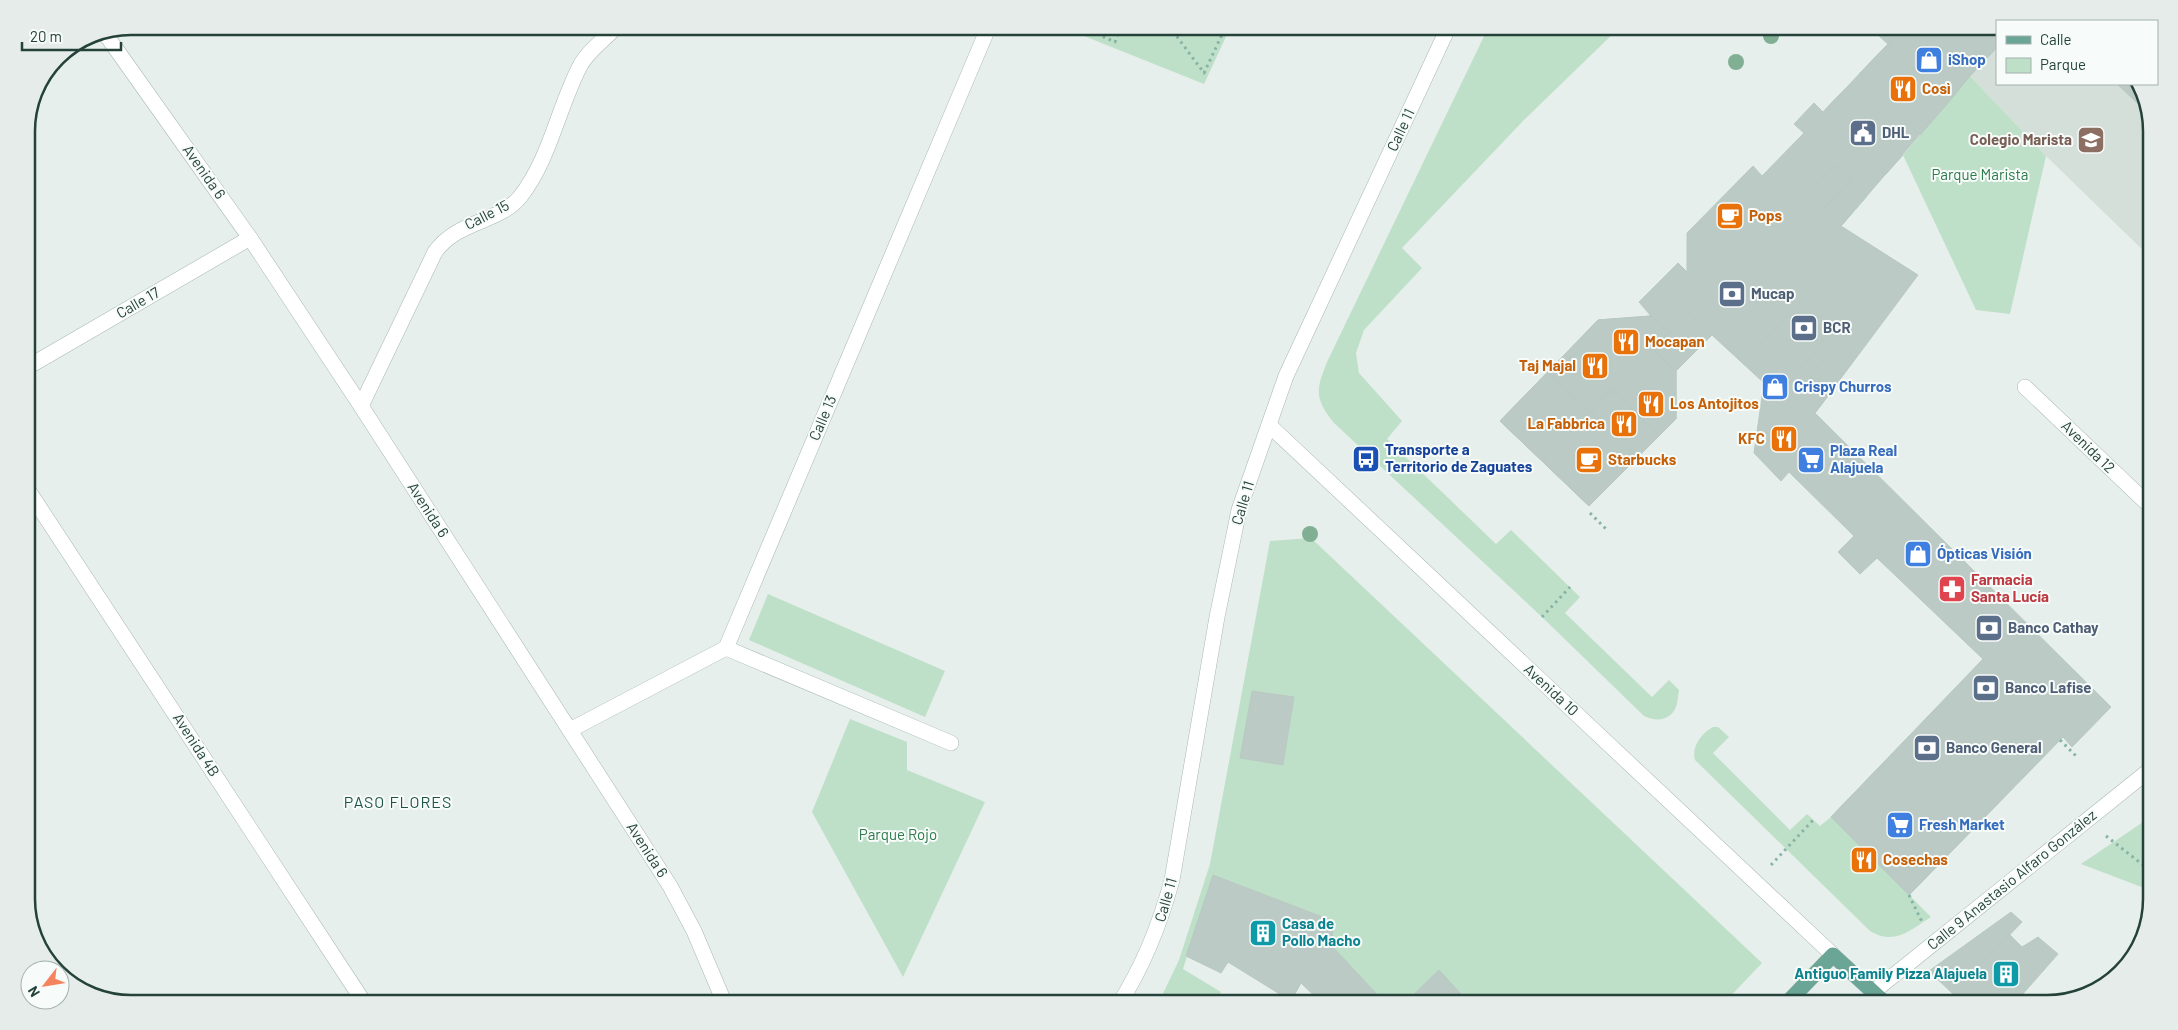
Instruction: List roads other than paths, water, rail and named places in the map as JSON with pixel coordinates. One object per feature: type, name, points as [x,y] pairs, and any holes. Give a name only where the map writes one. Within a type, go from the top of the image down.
[{"type":"main road","points":[[1795,995],[1833,955],[1876,995]]},
{"type":"street","name":"Calle 15","points":[[361,406],[435,252],[443,241],[456,231],[497,214],[518,199],[533,178],[581,64],[608,35]]},
{"type":"street","name":"Calle 13","points":[[726,648],[985,35]]},
{"type":"street","name":"Calle 11","points":[[1125,995],[1136,978],[1149,949],[1163,914],[1172,880],[1217,617],[1239,510],[1286,376],[1445,35]]},
{"type":"street","name":"Avenida 6","points":[[108,38],[250,238],[570,730],[683,908],[721,995]]},
{"type":"street","name":"Calle 17","points":[[35,363],[250,238]]},
{"type":"street","name":"Avenida 12","points":[[2025,387],[2143,499]]},
{"type":"street","name":"Avenida 10","points":[[1268,425],[1833,955]]},
{"type":"street","name":"Avenida 4B","points":[[35,501],[359,995]]},
{"type":"street","points":[[570,730],[726,648],[951,743]]},
{"type":"street","name":"Calle 9 Anastasio Alfaro González","points":[[1873,992],[2143,775]]},
{"type":"place","name":"iShop","points":[[1929,60]]},
{"type":"place","name":"Così","points":[[1903,89]]},
{"type":"place","name":"DHL","points":[[1863,133]]},
{"type":"place","name":"Colegio Marista","points":[[2091,140]]},
{"type":"place","name":"Pops","points":[[1730,216]]},
{"type":"place","name":"Mucap","points":[[1732,294]]},
{"type":"place","name":"BCR","points":[[1804,328]]},
{"type":"place","name":"Mocapan","points":[[1626,342]]},
{"type":"place","name":"Taj Majal","points":[[1595,366]]},
{"type":"place","name":"Crispy Churros","points":[[1775,387]]},
{"type":"place","name":"Los Antojitos","points":[[1651,404]]},
{"type":"place","name":"La Fabbrica","points":[[1624,424]]},
{"type":"place","name":"KFC","points":[[1784,439]]},
{"type":"place","name":"Transporte a Territorio de Zaguates","points":[[1366,459]]},
{"type":"place","name":"Starbucks","points":[[1589,460]]},
{"type":"place","name":"Plaza Real Alajuela","points":[[1811,460]]},
{"type":"place","name":"Ópticas Visión","points":[[1918,554]]},
{"type":"place","name":"Farmacia Santa Lucía","points":[[1952,589]]},
{"type":"place","name":"Banco Cathay","points":[[1989,628]]},
{"type":"place","name":"Banco Lafise","points":[[1986,688]]},
{"type":"place","name":"Banco General","points":[[1927,748]]},
{"type":"place","name":"Fresh Market","points":[[1900,825]]},
{"type":"place","name":"Cosechas","points":[[1864,860]]},
{"type":"place","name":"Casa de Pollo Macho","points":[[1263,933]]},
{"type":"place","name":"Antiguo Family Pizza Alajuela","points":[[2006,974]]},
{"type":"district","name":"PASO FLORES","points":[[398,802]]},
{"type":"park label","name":"Parque Marista","points":[[1980,175]]},
{"type":"park label","name":"Parque Rojo","points":[[898,835]]}]
